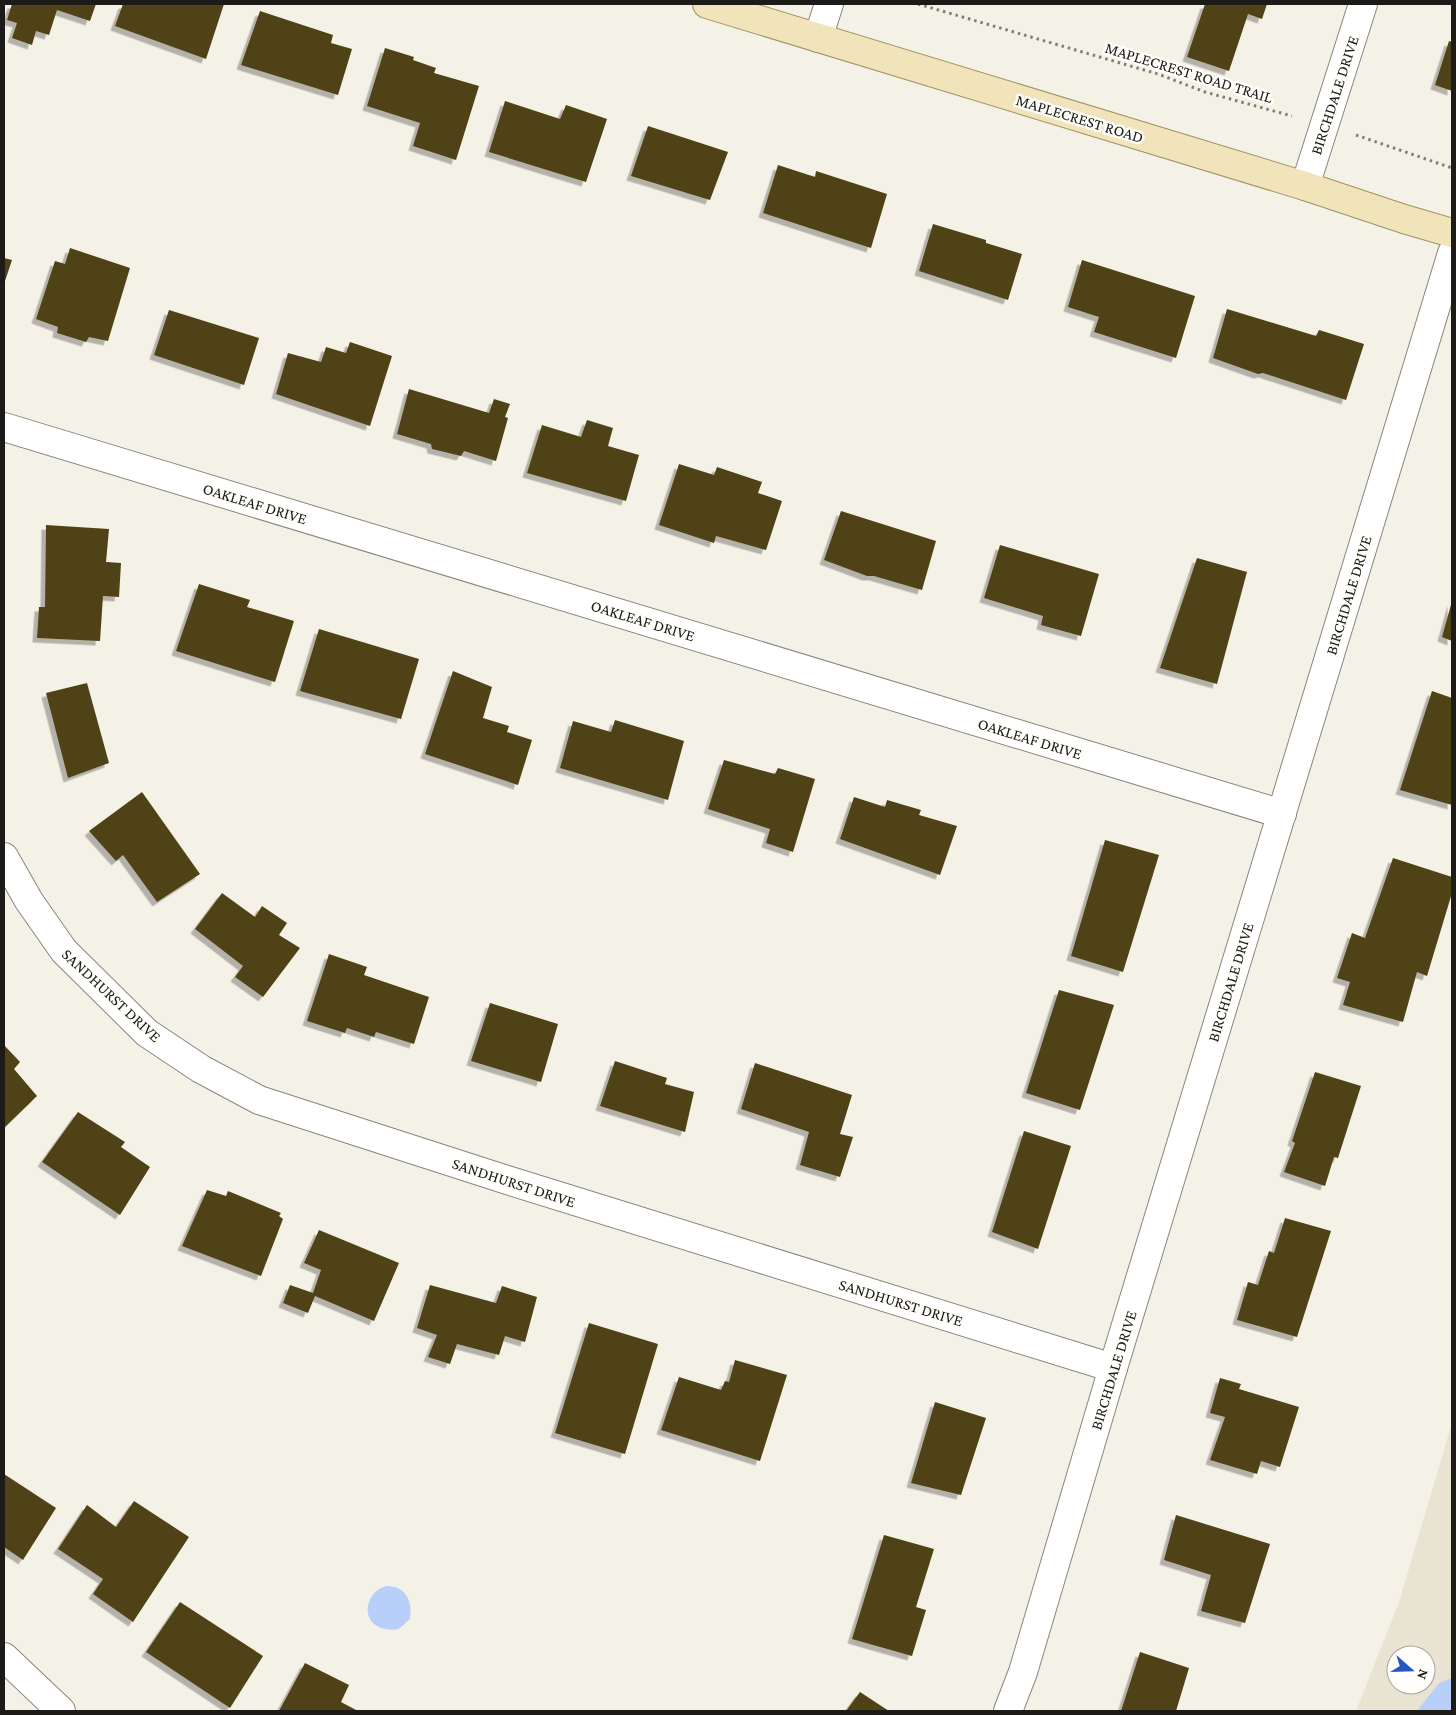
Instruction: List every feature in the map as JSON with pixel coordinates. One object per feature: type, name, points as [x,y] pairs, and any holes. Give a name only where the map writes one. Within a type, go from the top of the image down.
[{"type":"main road","name":"MAPLECREST ROAD","points":[[707,4],[1305,186],[1452,233]]},
{"type":"street","points":[[818,38],[829,4]]},
{"type":"street","name":"BIRCHDALE DRIVE","points":[[1305,186],[1364,4]]},
{"type":"street","name":"BIRCHDALE DRIVE","points":[[1008,1711],[1023,1672],[1113,1368],[1452,253]]},
{"type":"street","name":"OAKLEAF DRIVE","points":[[4,427],[1282,814]]},
{"type":"street","name":"SANDHURST DRIVE","points":[[4,857],[29,901],[64,951],[147,1033],[201,1069],[259,1100],[514,1182],[1113,1368]]},
{"type":"street","points":[[4,1657],[61,1711]]},
{"type":"path","name":"MAPLECREST ROAD TRAIL","points":[[918,4],[1158,74],[1205,92],[1325,125],[1452,168]]},
{"type":"shaded area","points":[[1452,1423],[1452,1711],[1356,1711],[1399,1602]]},
{"type":"water","points":[[387,1586],[399,1589],[407,1596],[411,1613],[410,1619],[394,1630],[377,1626],[368,1615],[369,1601],[373,1594]]},
{"type":"water","points":[[1452,1678],[1452,1711],[1417,1711],[1430,1695],[1436,1695],[1436,1687],[1439,1683]]},
{"type":"building","points":[[12,4],[96,4],[90,21],[57,10],[49,35],[36,31],[32,45],[12,38],[17,23],[7,20]]},
{"type":"building","points":[[123,4],[224,4],[206,59],[115,26]]},
{"type":"building","points":[[1205,4],[1267,4],[1262,19],[1248,14],[1229,71],[1187,57]]},
{"type":"building","points":[[260,11],[333,35],[331,43],[352,49],[338,95],[241,65]]},
{"type":"building","points":[[1449,41],[1452,42],[1452,91],[1435,85]]},
{"type":"building","points":[[385,48],[414,57],[413,60],[436,68],[434,73],[479,86],[456,160],[413,146],[420,123],[367,106]]},
{"type":"building","points":[[505,101],[560,119],[566,105],[607,119],[586,182],[489,152]]},
{"type":"building","points":[[648,126],[728,152],[710,200],[631,176]]},
{"type":"building","points":[[778,165],[815,177],[816,171],[887,194],[871,248],[763,213]]},
{"type":"building","points":[[933,224],[986,240],[986,243],[1022,254],[1008,300],[919,271]]},
{"type":"building","points":[[70,248],[130,268],[108,341],[89,337],[86,342],[57,333],[58,327],[36,319],[55,261],[65,264]]},
{"type":"building","points":[[4,258],[12,260],[4,284]]},
{"type":"building","points":[[1082,260],[1195,296],[1176,358],[1094,332],[1099,317],[1068,307]]},
{"type":"building","points":[[1227,309],[1316,336],[1319,330],[1364,344],[1346,400],[1263,373],[1258,374],[1213,358]]},
{"type":"building","points":[[169,310],[259,338],[244,385],[154,355]]},
{"type":"building","points":[[350,342],[392,356],[370,426],[276,394],[288,353],[321,362],[326,347],[346,353]]},
{"type":"building","points":[[409,389],[489,413],[494,399],[510,404],[505,417],[508,418],[496,461],[464,451],[461,456],[432,449],[431,444],[397,434]]},
{"type":"building","points":[[587,420],[613,428],[608,446],[639,455],[626,501],[527,473],[542,425],[581,437]]},
{"type":"building","points":[[679,464],[714,475],[717,467],[762,482],[758,493],[782,501],[766,550],[716,536],[714,543],[659,525]]},
{"type":"building","points":[[841,511],[936,541],[922,590],[874,576],[867,576],[824,560]]},
{"type":"building","points":[[46,525],[109,529],[106,562],[121,563],[119,597],[103,596],[100,641],[37,638],[39,607],[45,607]]},
{"type":"building","points":[[1000,545],[1099,574],[1081,636],[1041,625],[1043,616],[984,598]]},
{"type":"building","points":[[1197,558],[1247,572],[1217,684],[1160,668]]},
{"type":"building","points":[[199,584],[250,600],[247,607],[294,621],[275,682],[176,651]]},
{"type":"building","points":[[1452,601],[1452,641],[1442,637]]},
{"type":"building","points":[[319,629],[419,659],[401,719],[300,691]]},
{"type":"building","points":[[453,671],[492,687],[483,718],[509,726],[507,732],[532,740],[518,785],[425,754]]},
{"type":"building","points":[[87,683],[109,763],[68,778],[46,693]]},
{"type":"building","points":[[1432,691],[1452,698],[1452,805],[1400,790]]},
{"type":"building","points":[[615,720],[684,741],[668,800],[560,768],[573,721],[611,732]]},
{"type":"building","points":[[724,760],[775,774],[778,768],[815,779],[793,852],[766,843],[770,829],[708,809]]},
{"type":"building","points":[[142,792],[200,874],[157,902],[123,855],[116,861],[89,831]]},
{"type":"building","points":[[854,797],[885,807],[887,800],[921,810],[919,815],[957,826],[940,875],[840,839]]},
{"type":"building","points":[[1105,840],[1159,855],[1123,972],[1071,956]]},
{"type":"building","points":[[1393,858],[1452,877],[1452,893],[1427,976],[1417,972],[1403,1022],[1343,1005],[1350,982],[1337,978],[1352,933],[1365,938]]},
{"type":"building","points":[[222,893],[255,917],[262,906],[287,923],[279,935],[300,948],[263,997],[235,977],[243,966],[195,929]]},
{"type":"building","points":[[329,954],[367,967],[364,975],[429,997],[414,1044],[376,1032],[374,1037],[347,1028],[345,1033],[307,1021]]},
{"type":"building","points":[[1059,990],[1114,1005],[1080,1110],[1026,1093]]},
{"type":"building","points":[[490,1003],[558,1024],[541,1082],[471,1061]]},
{"type":"building","points":[[4,1045],[20,1062],[14,1069],[37,1096],[5,1127]]},
{"type":"building","points":[[615,1061],[667,1078],[665,1084],[694,1092],[685,1132],[600,1106]]},
{"type":"building","points":[[755,1063],[852,1095],[840,1134],[853,1137],[840,1177],[800,1165],[809,1132],[741,1109]]},
{"type":"building","points":[[1315,1072],[1361,1086],[1338,1158],[1334,1157],[1325,1186],[1284,1172],[1295,1143],[1292,1141]]},
{"type":"building","points":[[78,1112],[125,1142],[121,1147],[150,1167],[120,1215],[42,1162]]},
{"type":"building","points":[[1024,1131],[1071,1146],[1038,1249],[992,1232]]},
{"type":"building","points":[[207,1190],[226,1196],[228,1191],[281,1213],[279,1216],[283,1219],[261,1276],[182,1246]]},
{"type":"building","points":[[1285,1218],[1331,1231],[1297,1337],[1237,1320],[1248,1282],[1258,1285],[1269,1251],[1274,1253]]},
{"type":"building","points":[[319,1230],[399,1263],[374,1321],[315,1296],[308,1313],[283,1303],[290,1285],[313,1293],[321,1270],[304,1263]]},
{"type":"building","points":[[430,1285],[496,1303],[502,1286],[537,1297],[525,1342],[505,1336],[499,1355],[457,1344],[450,1364],[428,1357],[437,1335],[417,1328]]},
{"type":"building","points":[[589,1323],[658,1344],[625,1454],[555,1433]]},
{"type":"building","points":[[735,1360],[787,1375],[760,1461],[661,1430],[679,1377],[721,1390],[725,1381],[729,1382]]},
{"type":"building","points":[[1220,1378],[1241,1384],[1239,1389],[1299,1407],[1280,1467],[1261,1461],[1257,1474],[1210,1460],[1225,1417],[1210,1413]]},
{"type":"building","points":[[935,1402],[986,1418],[961,1495],[911,1483]]},
{"type":"building","points":[[4,1474],[56,1508],[23,1560],[4,1547]]},
{"type":"building","points":[[134,1501],[189,1537],[133,1622],[93,1594],[103,1579],[58,1549],[87,1505],[116,1527]]},
{"type":"building","points":[[1176,1515],[1270,1544],[1245,1623],[1201,1611],[1211,1575],[1164,1560]]},
{"type":"building","points":[[884,1535],[934,1549],[916,1607],[926,1610],[912,1656],[852,1639]]},
{"type":"building","points":[[180,1602],[263,1656],[230,1708],[146,1652]]},
{"type":"building","points":[[1140,1652],[1189,1668],[1176,1711],[1121,1711]]},
{"type":"building","points":[[305,1663],[349,1685],[341,1702],[358,1711],[279,1711]]},
{"type":"building","points":[[860,1692],[889,1711],[846,1711]]}]
